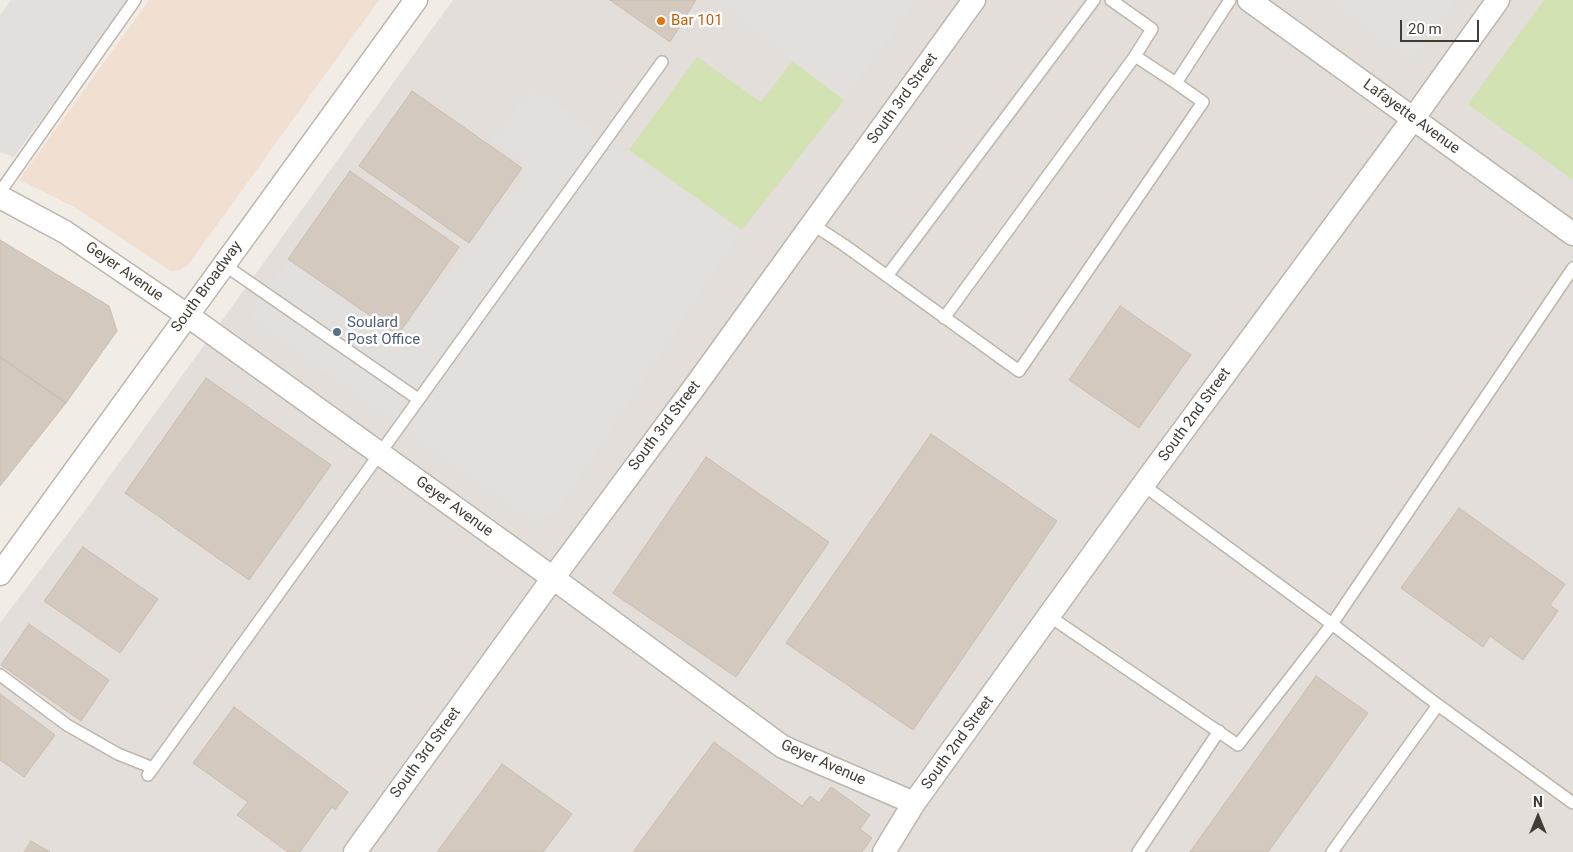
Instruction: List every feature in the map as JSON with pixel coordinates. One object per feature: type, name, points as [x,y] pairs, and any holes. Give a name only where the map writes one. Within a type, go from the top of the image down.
[{"type":"street","name":"South Broadway","points":[[0,574],[416,0]]},
{"type":"street","name":"South 3rd Street","points":[[355,852],[974,0]]},
{"type":"street","name":"Lafayette Avenue","points":[[1249,0],[1573,234]]},
{"type":"street","name":"South 2nd Street","points":[[884,852],[914,803],[1143,485],[1413,119],[1498,0]]},
{"type":"street","name":"Geyer Avenue","points":[[0,197],[65,232],[186,315],[553,578],[783,747],[914,803]]},
{"type":"lane","points":[[0,192],[135,0]]},
{"type":"lane","points":[[887,276],[1094,0]]},
{"type":"lane","points":[[944,318],[1135,56],[1152,29],[1111,0]]},
{"type":"lane","points":[[1176,83],[1230,0]]},
{"type":"lane","points":[[812,224],[1019,372],[1203,102],[1135,56]]},
{"type":"lane","points":[[0,675],[67,725],[150,771],[662,62]]},
{"type":"lane","points":[[223,264],[418,399]]},
{"type":"lane","points":[[1049,616],[1238,745],[1332,624],[1573,268]]},
{"type":"lane","points":[[1143,485],[1573,803]]},
{"type":"lane","points":[[1332,852],[1438,705]]},
{"type":"lane","points":[[1138,852],[1219,731]]},
{"type":"shaded area","points":[[11,0],[128,0],[14,157],[0,152],[0,15]]},
{"type":"shaded area","points":[[149,0],[379,0],[191,261],[180,270],[171,271],[74,207],[19,180]]},
{"type":"shaded area","points":[[453,0],[1573,0],[1573,852],[0,852],[0,623],[81,516]]},
{"type":"shaded area","points":[[712,0],[918,0],[844,100]]},
{"type":"shaded area","points":[[1326,0],[1457,0],[1411,63]]},
{"type":"shaded area","points":[[533,86],[742,230],[556,515],[529,522],[248,317],[288,259],[398,335],[528,168],[490,140]]},
{"type":"green space","points":[[1544,0],[1573,0],[1573,180],[1468,104]]},
{"type":"green space","points":[[697,57],[761,102],[794,59],[844,100],[742,230],[629,150]]},
{"type":"building","name":"Bar 101","points":[[610,0],[696,0],[670,42]]},
{"type":"building","points":[[412,91],[522,168],[469,243],[359,166]]},
{"type":"building","points":[[350,171],[459,247],[398,335],[288,259]]},
{"type":"building","points":[[0,240],[109,306],[117,331],[66,403],[0,357]]},
{"type":"building","points":[[1120,306],[1191,355],[1139,428],[1069,380]]},
{"type":"building","points":[[0,357],[66,403],[0,486]]},
{"type":"building","points":[[206,378],[331,465],[249,580],[125,493]]},
{"type":"building","points":[[931,434],[1057,521],[913,730],[786,643]]},
{"type":"building","points":[[706,457],[829,542],[736,677],[613,593]]},
{"type":"building","points":[[1459,508],[1565,584],[1550,605],[1558,611],[1523,660],[1490,636],[1483,647],[1401,588]]},
{"type":"building","points":[[83,547],[158,599],[120,653],[44,601]]},
{"type":"building","points":[[29,624],[109,680],[81,721],[1,665]]},
{"type":"building","points":[[1316,676],[1368,713],[1268,852],[1190,852]]},
{"type":"building","points":[[0,694],[55,735],[24,777],[0,760]]},
{"type":"building","points":[[234,707],[348,792],[335,810],[332,807],[300,852],[288,852],[237,815],[248,802],[193,763]]},
{"type":"building","points":[[714,742],[802,806],[810,796],[819,803],[831,787],[870,815],[860,829],[872,838],[862,852],[633,852]]},
{"type":"building","points":[[502,764],[572,814],[543,852],[437,852]]},
{"type":"building","points":[[31,841],[50,852],[24,852]]},
{"type":"place","name":"Bar 101","points":[[661,21]]},
{"type":"place","name":"Soulard Post Office","points":[[337,332]]}]
